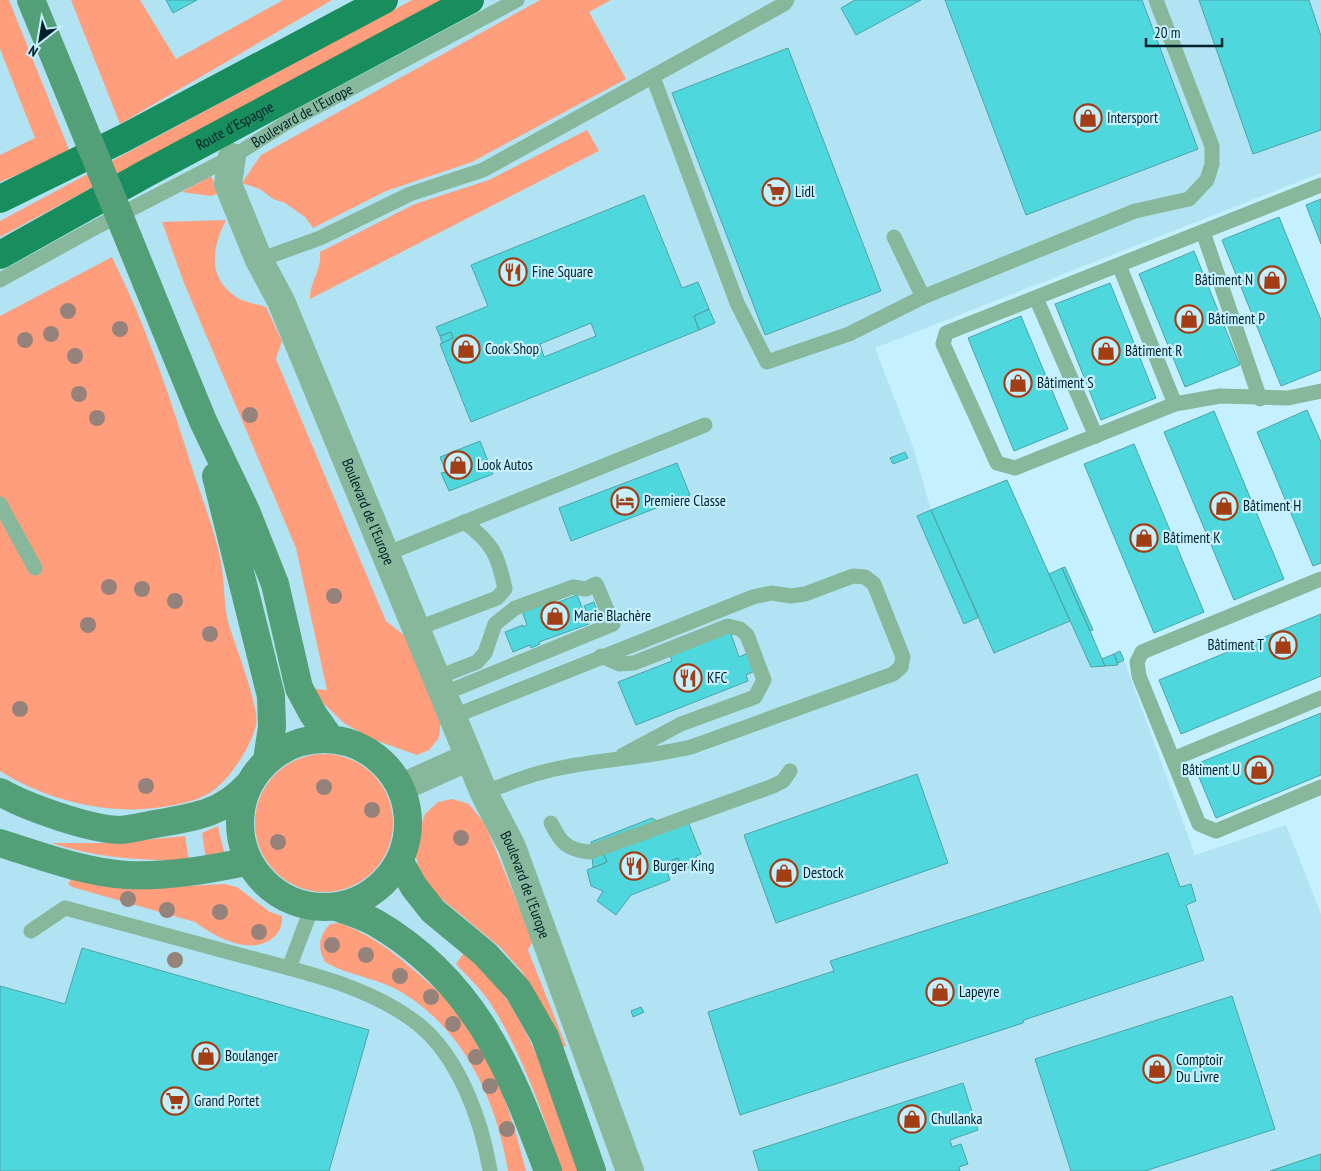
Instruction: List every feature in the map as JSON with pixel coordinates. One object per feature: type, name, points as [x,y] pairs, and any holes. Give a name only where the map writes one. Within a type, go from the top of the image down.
[{"type":"main road","points":[[0,199],[99,150],[384,0]]},
{"type":"main road","name":"Route d'Espagne","points":[[0,255],[145,174],[470,0]]},
{"type":"street","points":[[31,0],[203,421],[246,511],[275,584],[299,688],[313,714],[330,738]]},
{"type":"street","name":"Boulevard de l'Europe","points":[[232,157],[228,184],[260,260],[281,301],[484,793],[512,846],[630,1171]]},
{"type":"street","points":[[203,421],[271,696],[272,727],[267,760]]},
{"type":"street","points":[[0,792],[13,800],[70,820],[120,830],[214,812],[235,799],[267,760],[286,747],[308,740],[330,738],[357,744],[381,760],[402,787],[410,820],[408,842],[400,862],[384,884],[361,900],[324,907]]},
{"type":"street","points":[[402,787],[470,758]]},
{"type":"street","points":[[248,785],[240,810],[240,836],[249,861],[264,883],[286,898],[374,922],[405,943],[441,974],[471,1007],[498,1051],[520,1097],[548,1171]]},
{"type":"street","points":[[0,842],[64,863],[126,875],[199,872],[249,861]]},
{"type":"street","points":[[400,862],[414,887],[433,911],[485,954],[518,990],[545,1036],[592,1171]]},
{"type":"lane","name":"Boulevard de l'Europe","points":[[232,157],[288,122],[517,0]]},
{"type":"lane","points":[[653,77],[737,303],[767,362],[849,334],[923,297],[1135,211],[1162,207],[1189,199],[1207,180],[1212,164],[1212,146],[1156,0]]},
{"type":"lane","points":[[260,260],[320,238],[410,194],[482,170],[653,77],[785,1]]},
{"type":"lane","points":[[0,280],[98,226],[232,157]]},
{"type":"lane","points":[[1321,185],[946,333],[943,344],[997,463],[1015,468],[1175,404],[1220,396],[1260,399],[1288,398],[1321,391]]},
{"type":"lane","points":[[1203,232],[1260,399]]},
{"type":"lane","points":[[894,237],[923,297]]},
{"type":"lane","points":[[1119,265],[1175,404]]},
{"type":"lane","points":[[1036,298],[1096,436]]},
{"type":"lane","points":[[386,554],[705,425]]},
{"type":"lane","points":[[0,504],[35,568]]},
{"type":"lane","points":[[416,630],[497,598],[504,589],[500,563],[484,536],[464,522]]},
{"type":"lane","points":[[444,696],[601,656],[753,597],[771,593],[791,596],[805,594],[853,576],[865,577],[874,584],[903,657],[901,667],[894,674],[691,747],[656,755],[617,758],[544,771],[484,793]]},
{"type":"lane","points":[[1321,579],[1142,652],[1137,662],[1139,676],[1199,824],[1216,831],[1321,787]]},
{"type":"lane","points":[[596,584],[613,624],[444,696],[485,653],[495,624],[515,608],[573,587],[586,589],[596,584]]},
{"type":"lane","points":[[601,656],[619,664],[634,663],[728,626],[740,629],[747,635],[764,680],[755,697],[681,724],[617,758]]},
{"type":"lane","points":[[1173,759],[1321,698]]},
{"type":"lane","points":[[552,823],[560,841],[576,851],[590,852],[773,786],[783,781],[790,771]]},
{"type":"lane","points":[[289,968],[324,907]]},
{"type":"lane","points":[[31,931],[64,908],[289,968],[378,998],[419,1025],[433,1039],[453,1068],[472,1103],[484,1136],[489,1170]]},
{"type":"shaded area","points":[[0,0],[1321,0],[1321,173],[875,348],[912,444],[931,510],[1007,480],[1091,667],[1124,660],[1195,855],[1286,825],[1321,914],[1321,1171],[0,1171]]},
{"type":"shaded area","points":[[0,0],[9,0],[70,152],[0,182],[0,155],[35,138],[0,49]]},
{"type":"shaded area","points":[[71,0],[140,0],[176,59],[283,0],[332,0],[120,124]]},
{"type":"shaded area","points":[[412,0],[442,0],[0,237],[0,221]]},
{"type":"shaded area","points":[[540,0],[611,0],[589,12],[626,79],[472,162],[386,191],[313,228],[305,217],[285,203],[273,199],[260,189],[242,183],[261,155]]},
{"type":"shaded area","points":[[587,130],[599,151],[310,299],[311,288],[319,265],[320,252],[415,204],[489,180]]},
{"type":"shaded area","points":[[211,176],[219,193],[211,196],[182,192]]},
{"type":"shaded area","points":[[226,220],[215,252],[216,271],[220,280],[236,297],[246,302],[266,307],[282,341],[276,359],[386,621],[409,639],[441,718],[439,738],[429,750],[417,755],[372,739],[344,723],[324,704],[314,689],[327,690],[296,548],[184,283],[162,222]]},
{"type":"shaded area","points":[[112,257],[125,283],[158,364],[212,526],[222,565],[229,625],[251,691],[256,716],[256,725],[244,754],[230,774],[214,790],[187,802],[147,809],[103,808],[81,804],[38,791],[0,771],[0,316]]},
{"type":"shaded area","points":[[324,754],[350,759],[373,774],[388,797],[393,823],[388,849],[373,872],[350,887],[324,892],[298,887],[275,872],[260,849],[255,823],[260,797],[275,774],[298,759]]},
{"type":"shaded area","points":[[452,799],[469,804],[485,824],[533,941],[528,950],[566,1046],[561,1048],[523,973],[501,948],[426,886],[419,870],[415,852],[418,833],[425,814],[438,802]]},
{"type":"shaded area","points":[[218,826],[225,856],[206,860],[202,833]]},
{"type":"shaded area","points":[[185,836],[189,860],[154,860],[102,855],[51,843],[111,843]]},
{"type":"shaded area","points":[[72,878],[166,887],[225,884],[237,887],[270,912],[282,916],[281,925],[274,937],[265,943],[244,945],[233,943],[195,922],[72,887],[68,884]]},
{"type":"shaded area","points":[[339,923],[368,936],[394,954],[437,990],[462,1016],[492,1068],[511,1119],[526,1171],[508,1171],[496,1119],[486,1094],[475,1070],[461,1048],[444,1027],[425,1009],[394,988],[344,971],[325,962],[320,947],[321,937],[330,924]]},
{"type":"shaded area","points":[[465,951],[501,991],[526,1033],[555,1101],[579,1171],[562,1171],[539,1106],[512,1041],[489,1001],[456,964]]},
{"type":"building","points":[[166,0],[197,0],[173,13]]},
{"type":"building","points":[[855,0],[921,0],[856,35],[841,8]]},
{"type":"building","name":"Intersport","points":[[945,0],[1142,0],[1198,149],[1026,215]]},
{"type":"building","points":[[1199,0],[1309,0],[1321,36],[1321,130],[1253,154]]},
{"type":"building","name":"Lidl","points":[[788,48],[881,291],[765,335],[672,93]]},
{"type":"building","points":[[644,195],[682,288],[698,282],[709,309],[694,316],[699,330],[471,422],[440,344],[453,338],[451,332],[440,336],[436,327],[488,306],[471,265]],"holes":[[[591,323],[596,336],[544,357],[540,344]]]},
{"type":"building","points":[[1321,199],[1321,244],[1306,205]]},
{"type":"building","name":"Bâtiment N","points":[[1279,217],[1321,320],[1321,370],[1281,386],[1222,240]]},
{"type":"building","name":"Bâtiment P","points":[[1194,251],[1240,365],[1185,387],[1139,274]]},
{"type":"building","name":"Bâtiment R","points":[[1110,283],[1156,398],[1101,420],[1055,304]]},
{"type":"building","points":[[709,309],[715,323],[699,330],[694,316]]},
{"type":"building","name":"Bâtiment S","points":[[1021,316],[1068,429],[1014,451],[968,338]]},
{"type":"building","points":[[451,332],[453,338],[442,343],[440,336]]},
{"type":"building","points":[[1307,410],[1321,442],[1321,563],[1313,566],[1257,432]]},
{"type":"building","name":"Bâtiment H","points":[[1214,411],[1284,579],[1234,600],[1164,432]]},
{"type":"building","points":[[480,441],[493,474],[449,491],[441,473],[446,472],[440,457]]},
{"type":"building","name":"Bâtiment K","points":[[1134,444],[1204,612],[1154,633],[1084,464]]},
{"type":"building","points":[[905,452],[908,458],[893,464],[890,458]]},
{"type":"building","name":"Premiere Classe","points":[[677,463],[690,495],[571,541],[559,508]]},
{"type":"building","points":[[1007,480],[1070,621],[994,653],[931,510]]},
{"type":"building","points":[[931,510],[979,617],[964,624],[917,516]]},
{"type":"building","points":[[1065,567],[1093,630],[1090,631],[1062,568]]},
{"type":"building","points":[[1062,568],[1105,666],[1091,667],[1049,574]]},
{"type":"building","name":"Marie Blachère","points":[[577,595],[589,624],[539,642],[540,644],[531,648],[530,645],[513,652],[505,632],[527,625],[521,608],[551,597],[554,604]]},
{"type":"building","points":[[594,602],[599,617],[590,621],[584,606]]},
{"type":"building","name":"Bâtiment T","points":[[1321,614],[1321,676],[1181,734],[1159,680]]},
{"type":"building","name":"KFC","points":[[730,631],[739,657],[748,653],[755,671],[746,675],[748,681],[636,725],[618,682],[672,661],[670,655]]},
{"type":"building","points":[[1120,651],[1124,660],[1118,663],[1114,654]]},
{"type":"building","points":[[1114,654],[1118,665],[1105,666],[1102,659]]},
{"type":"building","name":"Bâtiment U","points":[[1321,713],[1321,775],[1216,818],[1194,765]]},
{"type":"building","points":[[917,774],[948,863],[776,923],[744,835]]},
{"type":"building","points":[[652,818],[657,821],[603,852],[607,862],[593,868],[591,842]]},
{"type":"building","name":"Burger King","points":[[687,819],[701,854],[696,856],[699,864],[683,870],[678,858],[668,862],[670,867],[666,869],[670,880],[631,895],[616,915],[597,901],[603,891],[591,886],[587,870],[607,862],[603,852]]},
{"type":"building","name":"Lapeyre","points":[[1168,853],[1180,887],[1191,884],[1196,901],[1186,905],[1204,960],[1024,1020],[1023,1023],[740,1115],[708,1012],[834,971],[830,961]]},
{"type":"building","points":[[678,858],[680,864],[670,867],[668,862]]},
{"type":"building","name":"Grand Portet","points":[[82,948],[369,1030],[329,1171],[0,1171],[0,986],[65,1004]]},
{"type":"building","points":[[1232,996],[1275,1129],[1145,1171],[1071,1171],[1035,1059]]},
{"type":"building","points":[[641,1007],[644,1012],[633,1017],[631,1011]]},
{"type":"building","name":"Chullanka","points":[[963,1083],[978,1130],[950,1140],[952,1147],[961,1144],[968,1164],[959,1167],[960,1171],[759,1171],[753,1151]]},
{"type":"building","points":[[1321,1154],[1321,1171],[1270,1171]]},
{"type":"place","name":"Intersport","points":[[1088,118]]},
{"type":"place","name":"Lidl","points":[[776,192]]},
{"type":"place","name":"Fine Square","points":[[513,272]]},
{"type":"place","name":"Bâtiment N","points":[[1272,280]]},
{"type":"place","name":"Bâtiment P","points":[[1189,319]]},
{"type":"place","name":"Cook Shop","points":[[466,349]]},
{"type":"place","name":"Bâtiment R","points":[[1106,351]]},
{"type":"place","name":"Bâtiment S","points":[[1018,383]]},
{"type":"place","name":"Look Autos","points":[[458,465]]},
{"type":"place","name":"Premiere Classe","points":[[625,501]]},
{"type":"place","name":"Bâtiment H","points":[[1224,506]]},
{"type":"place","name":"Bâtiment K","points":[[1144,538]]},
{"type":"place","name":"Marie Blachère","points":[[555,616]]},
{"type":"place","name":"Bâtiment T","points":[[1283,645]]},
{"type":"place","name":"KFC","points":[[688,678]]},
{"type":"place","name":"Bâtiment U","points":[[1259,770]]},
{"type":"place","name":"Burger King","points":[[634,866]]},
{"type":"place","name":"Destock","points":[[784,873]]},
{"type":"place","name":"Lapeyre","points":[[940,992]]},
{"type":"place","name":"Boulanger","points":[[206,1056]]},
{"type":"place","name":"Comptoir Du Livre","points":[[1157,1069]]},
{"type":"place","name":"Grand Portet","points":[[175,1101]]},
{"type":"place","name":"Chullanka","points":[[912,1119]]}]
